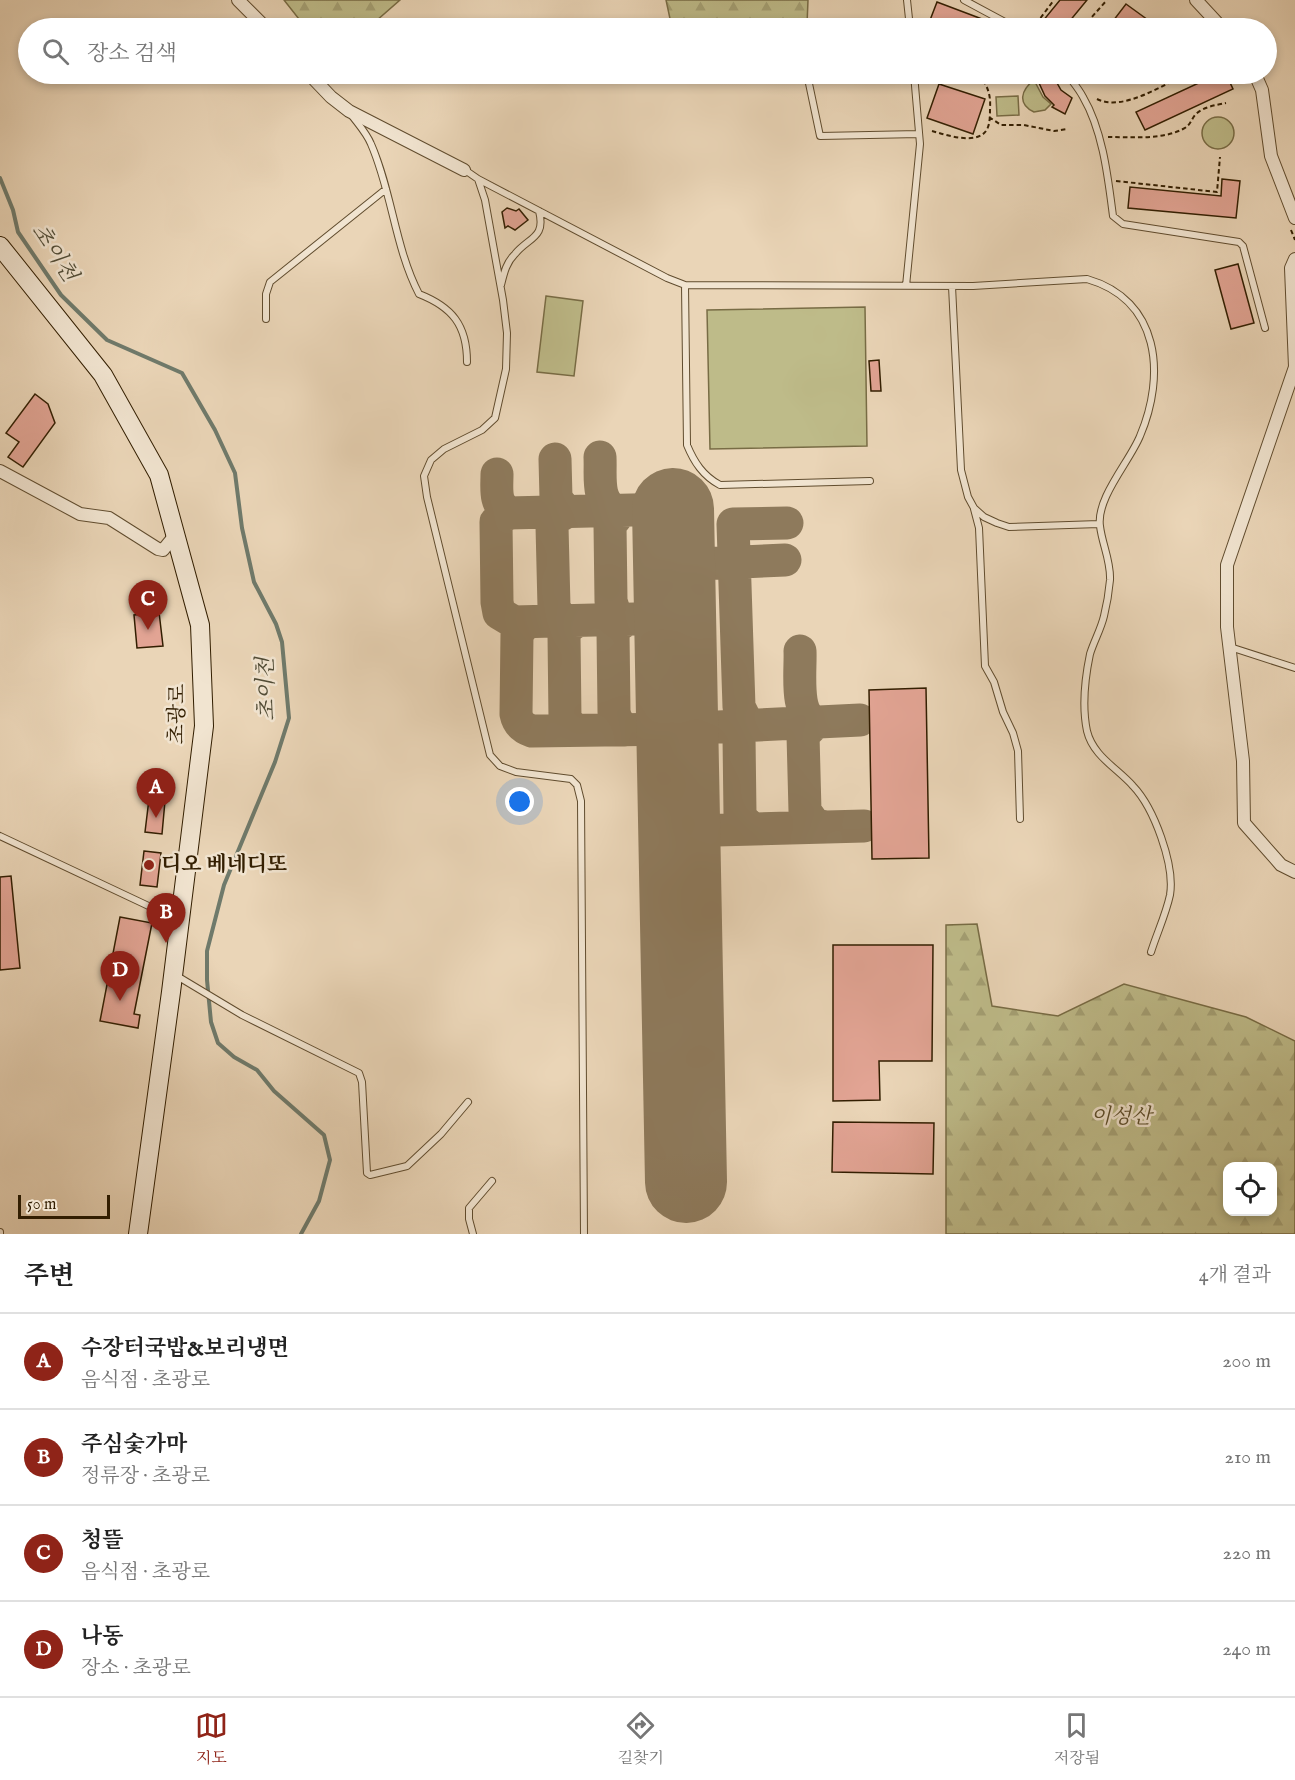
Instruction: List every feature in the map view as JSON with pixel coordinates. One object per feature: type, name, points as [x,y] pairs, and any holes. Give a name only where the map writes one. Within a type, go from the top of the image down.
[{"type":"street","points":[[238,0],[256,18]]},
{"type":"street","points":[[1196,0],[1213,18]]},
{"type":"street","points":[[319,84],[349,111],[464,170]]},
{"type":"street","points":[[1259,84],[1270,156],[1295,218]]},
{"type":"street","name":"초광로","points":[[0,246],[103,375],[159,475],[200,626],[204,726],[138,1234]]},
{"type":"street","points":[[1295,259],[1291,268],[1295,367],[1227,564],[1227,627],[1243,761],[1244,823],[1281,865],[1295,872]]},
{"type":"street","points":[[0,471],[80,514],[109,518],[158,549],[163,550],[169,544],[174,530]]},
{"type":"lane","points":[[907,0],[909,18]]},
{"type":"lane","points":[[964,0],[997,18]]},
{"type":"lane","points":[[809,84],[820,136],[919,135]]},
{"type":"lane","points":[[906,286],[920,144],[915,84]]},
{"type":"lane","points":[[1074,84],[1084,98],[1105,162],[1113,216],[1123,224],[1239,242],[1243,246],[1265,328]]},
{"type":"lane","points":[[349,111],[371,141],[408,272],[419,294],[437,302],[456,319],[467,344],[467,362]]},
{"type":"lane","points":[[464,170],[667,278],[685,285],[906,286],[1087,279],[1105,284],[1129,302],[1143,322],[1151,344],[1155,371],[1152,400],[1140,437],[1109,489],[1099,524],[1108,558],[1110,578],[1104,616],[1091,653],[1086,683],[1085,717],[1091,742],[1105,760],[1134,786],[1157,829],[1166,854],[1170,875],[1169,897],[1151,952]]},
{"type":"lane","points":[[478,179],[485,200],[507,333],[506,369],[495,418],[482,430],[444,448],[431,460],[424,476],[427,497],[490,755],[500,766],[516,772],[570,778],[577,785],[581,801],[584,1234]]},
{"type":"lane","points":[[266,319],[266,294],[270,282],[386,189]]},
{"type":"lane","points":[[500,288],[507,264],[516,252],[538,233],[541,225],[539,211]]},
{"type":"lane","points":[[685,285],[687,445],[694,462],[709,479],[720,485],[870,481]]},
{"type":"lane","points":[[952,285],[961,470],[968,497],[974,508],[980,536],[985,666],[994,682],[1018,751],[1020,819]]},
{"type":"lane","points":[[974,508],[984,517],[1009,527],[1099,524]]},
{"type":"lane","points":[[1229,647],[1295,668]]},
{"type":"lane","points":[[0,836],[157,910],[179,931]]},
{"type":"lane","points":[[173,974],[291,1040],[359,1073],[362,1082],[367,1173],[370,1175],[407,1166],[441,1134],[468,1102]]},
{"type":"lane","points":[[473,1234],[469,1208],[492,1181]]},
{"type":"path","points":[[1040,18],[1054,0]]},
{"type":"path","points":[[1091,18],[1107,0]]},
{"type":"path","points":[[932,131],[953,137],[976,137],[984,134],[990,117],[989,89],[986,84]]},
{"type":"path","points":[[1097,99],[1113,105],[1164,84]]},
{"type":"path","points":[[1108,137],[1144,137],[1183,130],[1196,114],[1206,108],[1226,103]]},
{"type":"path","points":[[990,117],[1001,125],[1067,129]]},
{"type":"path","points":[[1115,181],[1217,192],[1220,157]]},
{"type":"green space","points":[[284,0],[400,0],[379,18],[298,18]]},
{"type":"green space","points":[[666,0],[808,0],[807,18],[670,18]]},
{"type":"green space","points":[[1030,84],[1036,84],[1043,97],[1051,104],[1045,110],[1034,112],[1029,109],[1023,101],[1026,88]]},
{"type":"green space","points":[[1018,96],[1019,115],[997,116],[996,97]]},
{"type":"green space","points":[[1218,117],[1229,122],[1234,133],[1229,144],[1218,149],[1207,144],[1202,133],[1207,122]]},
{"type":"green space","points":[[546,296],[583,301],[574,376],[537,372]]},
{"type":"green space","points":[[865,307],[867,446],[710,449],[707,310]]},
{"type":"green space","name":"이성산","points":[[977,924],[992,1006],[1058,1016],[1124,984],[1246,1017],[1295,1041],[1295,1234],[946,1234],[946,925]]},
{"type":"building","points":[[1060,0],[1087,0],[1072,18],[1045,18]]},
{"type":"building","points":[[937,2],[979,18],[931,18]]},
{"type":"building","points":[[1126,4],[1145,18],[1115,18]]},
{"type":"building","points":[[939,84],[985,99],[973,134],[927,118]]},
{"type":"building","points":[[1040,84],[1058,84],[1061,90],[1072,98],[1065,114],[1052,107],[1054,105],[1045,96]]},
{"type":"building","points":[[1196,84],[1231,84],[1233,89],[1145,130],[1136,112]]},
{"type":"building","points":[[1222,179],[1240,181],[1236,218],[1128,208],[1130,187],[1221,196]]},
{"type":"building","points":[[507,208],[516,211],[519,209],[528,220],[515,230],[508,226],[505,228],[502,212]]},
{"type":"building","points":[[1238,264],[1254,323],[1231,329],[1215,270]]},
{"type":"building","points":[[879,360],[881,391],[871,391],[869,361]]},
{"type":"building","points":[[35,394],[48,404],[55,423],[23,467],[8,457],[19,442],[6,433]]},
{"type":"building","points":[[159,612],[163,646],[137,648],[134,615]]},
{"type":"building","points":[[926,688],[929,858],[872,859],[869,690]]},
{"type":"building","points":[[149,799],[165,801],[162,834],[145,832]]},
{"type":"building","points":[[144,851],[161,853],[157,887],[140,885]]},
{"type":"building","points":[[11,876],[20,968],[0,970],[0,877]]},
{"type":"building","points":[[120,917],[152,923],[134,1014],[140,1015],[138,1028],[100,1021]]},
{"type":"building","points":[[833,945],[933,945],[932,1061],[879,1061],[880,1100],[833,1101]]},
{"type":"building","points":[[833,1122],[934,1123],[933,1174],[832,1172]]},
{"type":"waterway","name":"초이천","points":[[0,178],[13,210],[18,232],[61,295],[107,340],[182,373],[215,430],[235,473],[242,528],[254,582],[276,624],[282,642],[289,718],[275,762],[224,885],[207,951],[207,980],[211,1022],[218,1043],[234,1057],[257,1070],[274,1091],[324,1135],[330,1160],[319,1201],[301,1234]]},
{"type":"taxiway","points":[[600,457],[602,494],[608,506],[614,511]]},
{"type":"taxiway","points":[[555,459],[556,498],[566,512],[556,518],[552,526],[554,607],[558,615],[567,621]]},
{"type":"taxiway","points":[[497,474],[498,500],[508,513]]},
{"type":"taxiway","points":[[673,509],[508,513],[496,522],[497,602],[499,613],[514,622],[675,618]]},
{"type":"taxiway","points":[[621,511],[610,525],[611,601],[615,614],[626,620]]},
{"type":"taxiway","points":[[753,725],[746,721],[739,707],[733,524],[787,523]]},
{"type":"taxiway","points":[[674,565],[785,560]]},
{"type":"taxiway","points":[[625,730],[616,720],[614,712],[613,632],[626,620]]},
{"type":"taxiway","points":[[577,621],[568,627],[564,635],[565,719],[577,730]]},
{"type":"taxiway","points":[[529,622],[517,634],[516,714],[521,725],[532,731],[677,729],[860,720]]},
{"type":"taxiway","points":[[800,651],[800,691],[804,711],[816,722],[803,735],[805,811],[815,825],[826,827]]},
{"type":"taxiway","points":[[748,725],[739,737],[740,814],[752,829]]},
{"type":"taxiway","points":[[679,831],[864,826]]},
{"type":"runway","points":[[673,509],[686,1182]]},
{"type":"place","name":"청뜰","points":[[148,630]]},
{"type":"place","name":"수장터국밥&보리냉면","points":[[156,818]]},
{"type":"place","name":"디오 베네디또","points":[[149,865]]},
{"type":"place","name":"주심숯가마","points":[[166,943]]},
{"type":"place","name":"나동","points":[[120,1001]]}]
